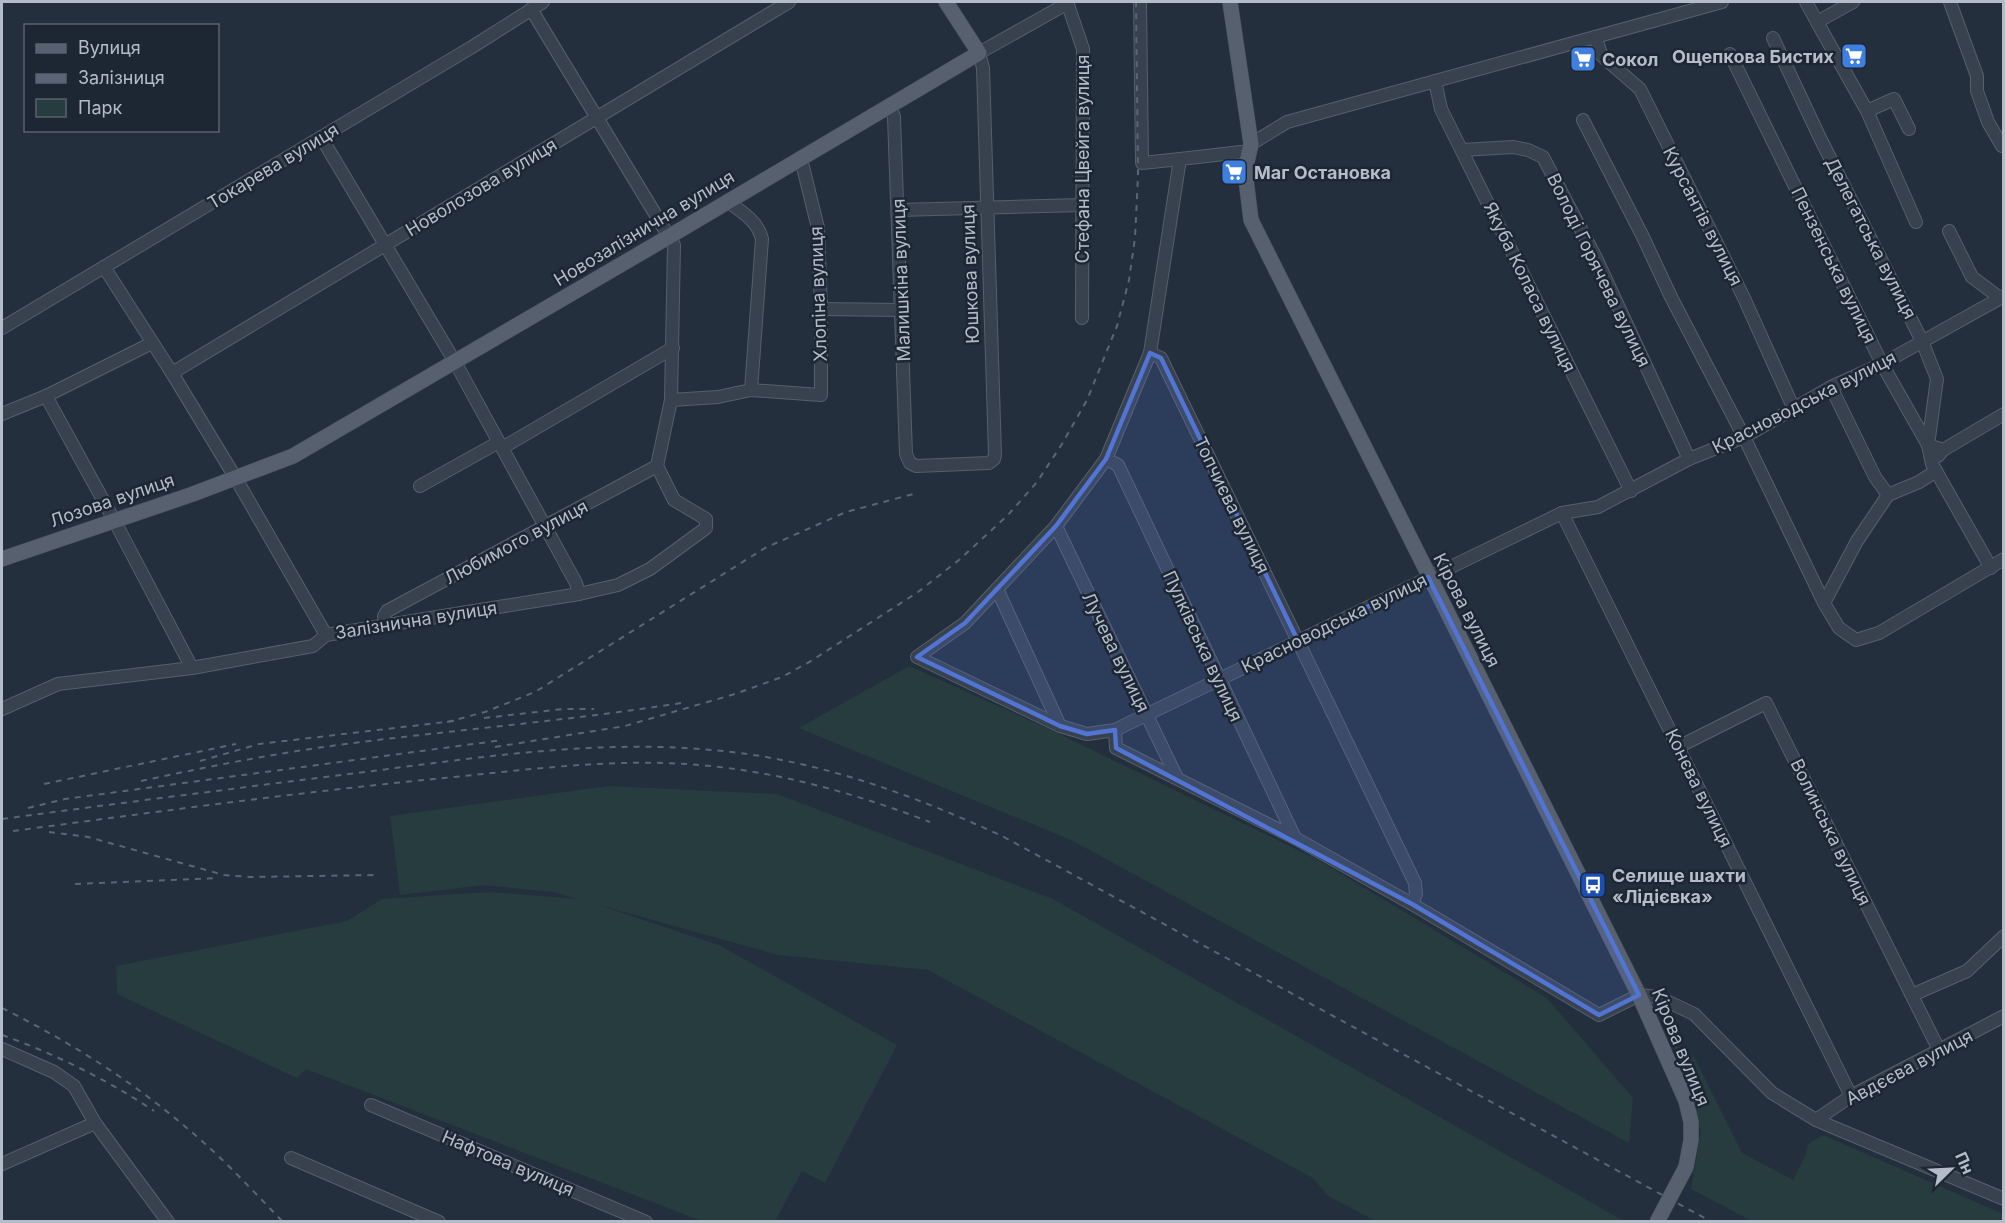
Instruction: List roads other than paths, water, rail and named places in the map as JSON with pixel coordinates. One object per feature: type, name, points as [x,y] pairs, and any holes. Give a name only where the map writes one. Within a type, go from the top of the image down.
[{"type":"main road","name":"Юшкова вулиця","points":[[946,2],[978,53]]},
{"type":"main road","name":"Кірова вулиця","points":[[1230,2],[1251,148],[1245,171],[1251,220],[1639,995],[1686,1101],[1691,1122],[1691,1140],[1686,1167],[1657,1221]]},
{"type":"main road","name":"Новозалізнична вулиця","points":[[235,477],[293,456],[670,237],[978,53]]},
{"type":"main road","name":"Лозова вулиця","points":[[2,559],[235,477]]},
{"type":"street","name":"Токарева вулиця","points":[[2,328],[472,47],[543,2]]},
{"type":"street","name":"Новолозова вулиця","points":[[172,374],[789,2]]},
{"type":"street","name":"Новозалізнична вулиця","points":[[978,53],[1067,2]]},
{"type":"street","name":"Стефана Цвейга вулиця","points":[[1067,2],[1083,49],[1082,318]]},
{"type":"street","points":[[1140,2],[1142,163],[1251,148],[1287,122],[1722,2]]},
{"type":"street","points":[[1806,2],[1866,111],[1916,222]]},
{"type":"street","points":[[1817,22],[1854,2]]},
{"type":"street","points":[[1950,2],[1977,76],[1977,91],[1988,122],[2004,146]]},
{"type":"street","points":[[531,9],[670,237],[675,253],[671,400],[657,466]]},
{"type":"street","name":"Курсантів вулиця","points":[[1594,37],[1602,56],[1642,93],[1744,298],[1793,407]]},
{"type":"street","name":"Делегатська вулиця","points":[[1773,39],[1922,340],[1937,379],[1928,445]]},
{"type":"street","name":"Юшкова вулиця","points":[[906,454],[910,463],[916,466],[986,464],[994,459],[983,68],[978,53]]},
{"type":"street","name":"Пензенська вулиця","points":[[1730,54],[1882,364],[1928,445],[1934,468],[1996,569]]},
{"type":"street","name":"Якуба Коласа вулиця","points":[[1435,81],[1441,109],[1630,491]]},
{"type":"street","points":[[1866,111],[1894,99],[1909,129]]},
{"type":"street","name":"Малишкіна вулиця","points":[[890,106],[894,117],[899,210],[906,454]]},
{"type":"street","points":[[1582,120],[1744,437],[1824,603],[1839,628],[1856,640],[1880,633],[1996,569],[2004,559]]},
{"type":"street","points":[[321,136],[455,362],[545,525],[576,583],[579,594]]},
{"type":"street","name":"Володі Горячева вулиця","points":[[1462,150],[1513,147],[1544,157],[1596,258],[1689,459]]},
{"type":"street","name":"Хлопіна вулиця","points":[[751,390],[821,395],[818,228],[801,159]]},
{"type":"street","points":[[1060,726],[997,589],[1056,526],[1106,459],[1150,352],[1180,159]]},
{"type":"street","points":[[671,400],[718,397],[751,390],[762,239],[760,229],[753,221],[728,201]]},
{"type":"street","points":[[899,210],[1082,205]]},
{"type":"street","points":[[1949,231],[1972,277],[2002,297]]},
{"type":"street","points":[[104,267],[235,477],[326,634]]},
{"type":"street","name":"Красноводська вулиця","points":[[997,589],[965,623],[917,657],[1060,726],[1087,734],[1115,730],[1563,513],[1598,507],[1689,459],[1744,437],[1793,407],[1882,364],[2002,297]]},
{"type":"street","points":[[821,309],[902,309]]},
{"type":"street","points":[[2,414],[46,396],[152,343]]},
{"type":"street","points":[[420,486],[501,445],[672,348]]},
{"type":"street","name":"Топчиєва вулиця","points":[[1150,352],[1161,358],[1415,883],[1416,894],[1412,904]]},
{"type":"street","points":[[1831,387],[1875,477],[1888,495]]},
{"type":"street","points":[[46,396],[192,668]]},
{"type":"street","points":[[1824,603],[1857,541],[1888,495],[1919,482],[1934,468],[1943,450],[2002,420]]},
{"type":"street","points":[[1928,445],[1943,450]]},
{"type":"street","name":"Пулківська вулиця","points":[[1106,459],[1118,465],[1294,838]]},
{"type":"street","name":"Залізнична вулиця","points":[[2,709],[58,684],[192,668],[313,646],[326,634],[579,594],[618,585],[650,569],[706,528],[706,519],[674,500],[657,466]]},
{"type":"street","name":"Любимого вулиця","points":[[385,624],[384,616],[387,611],[657,466]]},
{"type":"street","name":"Конєва вулиця","points":[[1563,513],[1851,1096]]},
{"type":"street","name":"Лучева вулиця","points":[[1056,526],[1177,777]]},
{"type":"street","name":"Волинська вулиця","points":[[1678,747],[1766,703],[1939,1050]]},
{"type":"street","points":[[1115,730],[1116,748],[1294,838],[1412,904],[1599,1015],[1639,995],[1658,997],[1694,1014],[1772,1093],[1815,1120],[2004,1199]]},
{"type":"street","points":[[1912,995],[1967,971],[2004,936]]},
{"type":"street","name":"Авдєєва вулиця","points":[[1815,1120],[1851,1096],[2004,1016]]},
{"type":"street","points":[[2,1049],[54,1072],[74,1086],[95,1123],[168,1221]]},
{"type":"street","name":"Нафтова вулиця","points":[[371,1105],[646,1221]]},
{"type":"street","points":[[2,1164],[95,1123]]},
{"type":"street","points":[[291,1158],[439,1221]]},
{"type":"railway","points":[[495,747],[625,726],[735,694],[782,677],[811,661],[918,592],[959,560],[1008,515],[1037,482],[1087,400],[1117,326],[1129,280],[1135,238],[1138,176],[1136,2]]},
{"type":"railway","points":[[447,722],[485,712],[535,692],[765,548],[846,512],[917,493]]},
{"type":"railway","points":[[141,781],[313,749],[681,703]]},
{"type":"railway","points":[[484,718],[563,709],[594,709]]},
{"type":"railway","points":[[200,761],[259,744],[454,721]]},
{"type":"railway","points":[[28,808],[65,799],[503,740]]},
{"type":"railway","points":[[44,784],[236,744]]},
{"type":"railway","points":[[2,819],[457,760],[558,750],[608,747],[709,750],[760,756],[823,769],[914,799],[1002,836],[1712,1222]]},
{"type":"railway","points":[[13,831],[336,790],[534,769],[625,763],[686,764],[748,771],[840,792],[930,822]]},
{"type":"railway","points":[[49,832],[88,837],[224,875],[250,877],[377,875]]},
{"type":"railway","points":[[75,884],[217,878]]},
{"type":"railway","points":[[2,1008],[75,1048],[144,1094],[213,1151],[283,1222]]},
{"type":"railway","points":[[2,1035],[80,1068],[154,1111]]},
{"type":"place","name":"Ощепкова Бистих","points":[[1854,56]]},
{"type":"place","name":"Сокол","points":[[1583,59]]},
{"type":"place","name":"Маг Остановка","points":[[1234,172]]},
{"type":"place","name":"Селище шахти «Лідієвка»","points":[[1593,885]]}]
